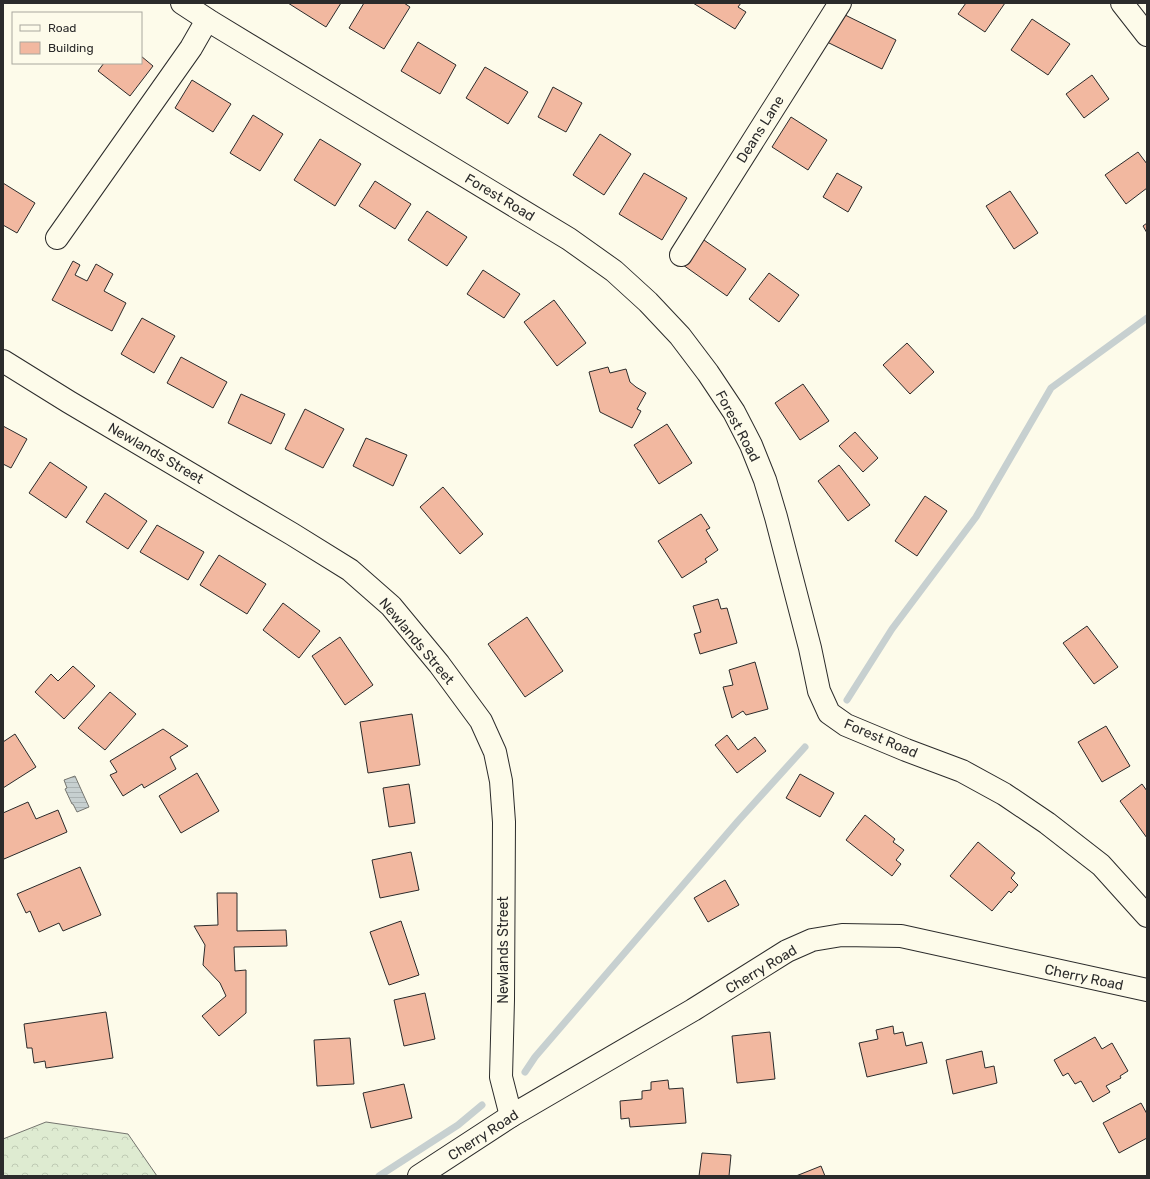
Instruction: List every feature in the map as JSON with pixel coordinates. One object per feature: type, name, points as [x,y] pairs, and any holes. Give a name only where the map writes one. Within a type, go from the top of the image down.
[{"type":"main road","name":"Forest Road","points":[[182,3],[207,20],[569,239],[614,271],[648,302],[680,336],[708,373],[734,412],[751,446],[765,480],[776,517],[810,648],[819,691],[829,713],[846,725],[906,750],[962,770],[1004,794],[1047,823],[1101,865],[1147,916]]},
{"type":"main road","name":"Deans Lane","points":[[681,255],[840,3]]},
{"type":"main road","points":[[1122,3],[1147,35]]},
{"type":"main road","points":[[58,238],[192,48],[207,20]]},
{"type":"main road","name":"Newlands Street","points":[[3,360],[69,402],[350,570],[391,606],[439,664],[481,721],[496,752],[501,781],[504,830],[501,1077],[511,1116]]},
{"type":"main road","name":"Cherry Road","points":[[419,1176],[511,1116],[693,1010],[787,951],[812,940],[842,935],[901,936],[1147,990]]},
{"type":"green space","points":[[46,1122],[128,1134],[157,1176],[3,1176],[3,1139]]},
{"type":"shaded area","points":[[75,776],[89,807],[77,812],[65,789],[67,788],[64,780]]},
{"type":"building","points":[[288,3],[341,3],[326,27]]},
{"type":"building","points":[[364,3],[404,3],[410,7],[384,49],[349,28]]},
{"type":"building","points":[[693,3],[741,3],[738,7],[746,12],[735,29]]},
{"type":"building","points":[[966,3],[1005,3],[985,32],[958,14]]},
{"type":"building","points":[[841,13],[896,40],[882,69],[827,42]]},
{"type":"building","points":[[1032,19],[1070,44],[1048,75],[1011,50]]},
{"type":"building","points":[[418,42],[456,65],[440,94],[401,71]]},
{"type":"building","points":[[142,57],[153,66],[130,96],[98,71],[103,64],[142,64]]},
{"type":"building","points":[[485,67],[528,92],[508,124],[466,98]]},
{"type":"building","points":[[1092,75],[1109,99],[1084,118],[1066,94]]},
{"type":"building","points":[[192,80],[231,104],[213,132],[175,108]]},
{"type":"building","points":[[553,87],[582,103],[566,132],[538,117]]},
{"type":"building","points":[[253,115],[283,134],[260,171],[230,153]]},
{"type":"building","points":[[791,117],[827,140],[808,170],[772,147]]},
{"type":"building","points":[[600,134],[631,154],[604,195],[573,175]]},
{"type":"building","points":[[320,139],[361,164],[335,206],[294,180]]},
{"type":"building","points":[[1138,152],[1147,164],[1147,188],[1126,204],[1105,175]]},
{"type":"building","points":[[644,173],[687,198],[662,240],[619,214]]},
{"type":"building","points":[[837,173],[862,187],[848,212],[823,197]]},
{"type":"building","points":[[375,181],[411,204],[395,229],[359,206]]},
{"type":"building","points":[[3,183],[35,203],[17,233],[3,225]]},
{"type":"building","points":[[1010,191],[1038,233],[1014,249],[986,206]]},
{"type":"building","points":[[427,211],[467,237],[447,266],[408,240]]},
{"type":"building","points":[[1147,223],[1147,233],[1143,226]]},
{"type":"building","points":[[701,238],[746,269],[727,296],[683,265]]},
{"type":"building","points":[[73,261],[80,265],[75,275],[87,281],[96,264],[113,274],[104,291],[126,303],[112,331],[52,300]]},
{"type":"building","points":[[483,270],[520,294],[504,318],[467,294]]},
{"type":"building","points":[[769,273],[799,295],[779,322],[749,299]]},
{"type":"building","points":[[554,300],[586,343],[557,366],[524,322]]},
{"type":"building","points":[[142,318],[175,336],[154,373],[121,354]]},
{"type":"building","points":[[907,343],[934,372],[910,394],[883,365]]},
{"type":"building","points":[[181,357],[227,382],[213,408],[167,383]]},
{"type":"building","points":[[608,367],[610,373],[626,369],[630,382],[646,393],[637,409],[641,411],[632,428],[600,412],[589,372]]},
{"type":"building","points":[[803,384],[829,421],[800,440],[775,403]]},
{"type":"building","points":[[241,394],[285,414],[271,444],[228,423]]},
{"type":"building","points":[[305,409],[344,429],[323,468],[285,449]]},
{"type":"building","points":[[667,424],[692,463],[659,484],[634,445]]},
{"type":"building","points":[[3,426],[27,439],[11,468],[3,464]]},
{"type":"building","points":[[855,432],[878,458],[863,472],[839,446]]},
{"type":"building","points":[[366,438],[407,455],[393,486],[353,466]]},
{"type":"building","points":[[50,462],[87,487],[66,518],[29,493]]},
{"type":"building","points":[[839,465],[870,505],[848,521],[818,481]]},
{"type":"building","points":[[443,487],[483,534],[460,554],[420,507]]},
{"type":"building","points":[[105,493],[147,521],[128,549],[86,522]]},
{"type":"building","points":[[925,496],[947,511],[917,556],[895,541]]},
{"type":"building","points":[[701,514],[710,528],[706,530],[718,550],[705,559],[707,562],[682,578],[658,541]]},
{"type":"building","points":[[157,525],[204,552],[188,580],[140,552]]},
{"type":"building","points":[[219,555],[266,584],[247,614],[200,585]]},
{"type":"building","points":[[718,599],[721,609],[727,608],[737,643],[700,654],[694,634],[701,632],[693,606]]},
{"type":"building","points":[[283,603],[320,631],[299,658],[263,630]]},
{"type":"building","points":[[527,617],[563,671],[525,697],[488,644]]},
{"type":"building","points":[[1087,626],[1118,667],[1094,684],[1063,643]]},
{"type":"building","points":[[340,637],[373,685],[345,705],[312,656]]},
{"type":"building","points":[[755,662],[768,709],[746,715],[743,711],[732,718],[723,687],[733,685],[729,670]]},
{"type":"building","points":[[73,666],[95,686],[64,719],[35,692],[51,674],[58,681]]},
{"type":"building","points":[[110,692],[136,714],[105,750],[78,728]]},
{"type":"building","points":[[412,714],[420,765],[368,773],[360,722]]},
{"type":"building","points":[[1106,726],[1130,766],[1102,782],[1078,742]]},
{"type":"building","points":[[163,729],[188,746],[170,757],[176,769],[144,788],[142,784],[123,796],[110,775],[117,772],[110,761]]},
{"type":"building","points":[[15,734],[36,767],[3,788],[3,742]]},
{"type":"building","points":[[727,735],[738,750],[755,737],[766,751],[737,773],[715,745]]},
{"type":"building","points":[[197,773],[219,811],[181,833],[159,796]]},
{"type":"building","points":[[800,774],[834,793],[820,817],[786,798]]},
{"type":"building","points":[[409,784],[415,823],[389,827],[383,788]]},
{"type":"building","points":[[1142,784],[1147,791],[1147,838],[1120,801]]},
{"type":"building","points":[[28,802],[36,819],[58,810],[67,832],[4,859],[3,813]]},
{"type":"building","points":[[865,815],[895,839],[893,842],[904,850],[896,860],[901,864],[892,876],[846,840]]},
{"type":"building","points":[[978,842],[1015,873],[1011,878],[1018,885],[1011,893],[1009,891],[992,911],[950,876]]},
{"type":"building","points":[[411,852],[419,890],[380,898],[372,860]]},
{"type":"building","points":[[80,867],[101,915],[63,931],[59,923],[39,932],[30,911],[26,913],[17,894]]},
{"type":"building","points":[[725,880],[739,905],[708,922],[694,898]]},
{"type":"building","points":[[217,893],[237,893],[237,931],[286,930],[287,946],[234,947],[235,971],[246,970],[246,1013],[219,1036],[202,1016],[226,996],[220,983],[203,965],[205,945],[194,926],[218,925]]},
{"type":"building","points":[[401,921],[419,975],[389,985],[370,932]]},
{"type":"building","points":[[425,993],[435,1039],[404,1046],[394,1000]]},
{"type":"building","points":[[106,1012],[113,1058],[46,1068],[45,1061],[34,1063],[32,1048],[27,1048],[24,1024]]},
{"type":"building","points":[[893,1026],[894,1034],[903,1032],[906,1046],[922,1042],[927,1063],[867,1077],[859,1043],[878,1039],[876,1030]]},
{"type":"building","points":[[770,1032],[775,1079],[737,1083],[732,1036]]},
{"type":"building","points":[[1095,1037],[1102,1049],[1112,1043],[1128,1071],[1120,1076],[1121,1078],[1106,1086],[1110,1092],[1093,1102],[1081,1081],[1075,1084],[1068,1073],[1063,1076],[1054,1060]]},
{"type":"building","points":[[350,1038],[354,1084],[317,1086],[314,1040]]},
{"type":"building","points":[[982,1051],[985,1068],[994,1066],[997,1083],[953,1094],[946,1060]]},
{"type":"building","points":[[668,1080],[669,1089],[683,1088],[686,1123],[630,1127],[629,1118],[621,1119],[620,1101],[642,1099],[642,1091],[651,1090],[651,1082]]},
{"type":"building","points":[[404,1084],[412,1118],[371,1128],[363,1093]]},
{"type":"building","points":[[1141,1103],[1147,1114],[1147,1138],[1119,1153],[1103,1123]]},
{"type":"building","points":[[702,1153],[731,1155],[729,1176],[699,1176]]},
{"type":"building","points":[[821,1166],[825,1176],[796,1176]]},
{"type":"waterway","points":[[847,700],[892,629],[976,517],[1051,388],[1147,318]]},
{"type":"waterway","points":[[525,1072],[535,1057],[738,821],[805,747]]},
{"type":"waterway","points":[[379,1176],[458,1125],[482,1105]]}]
